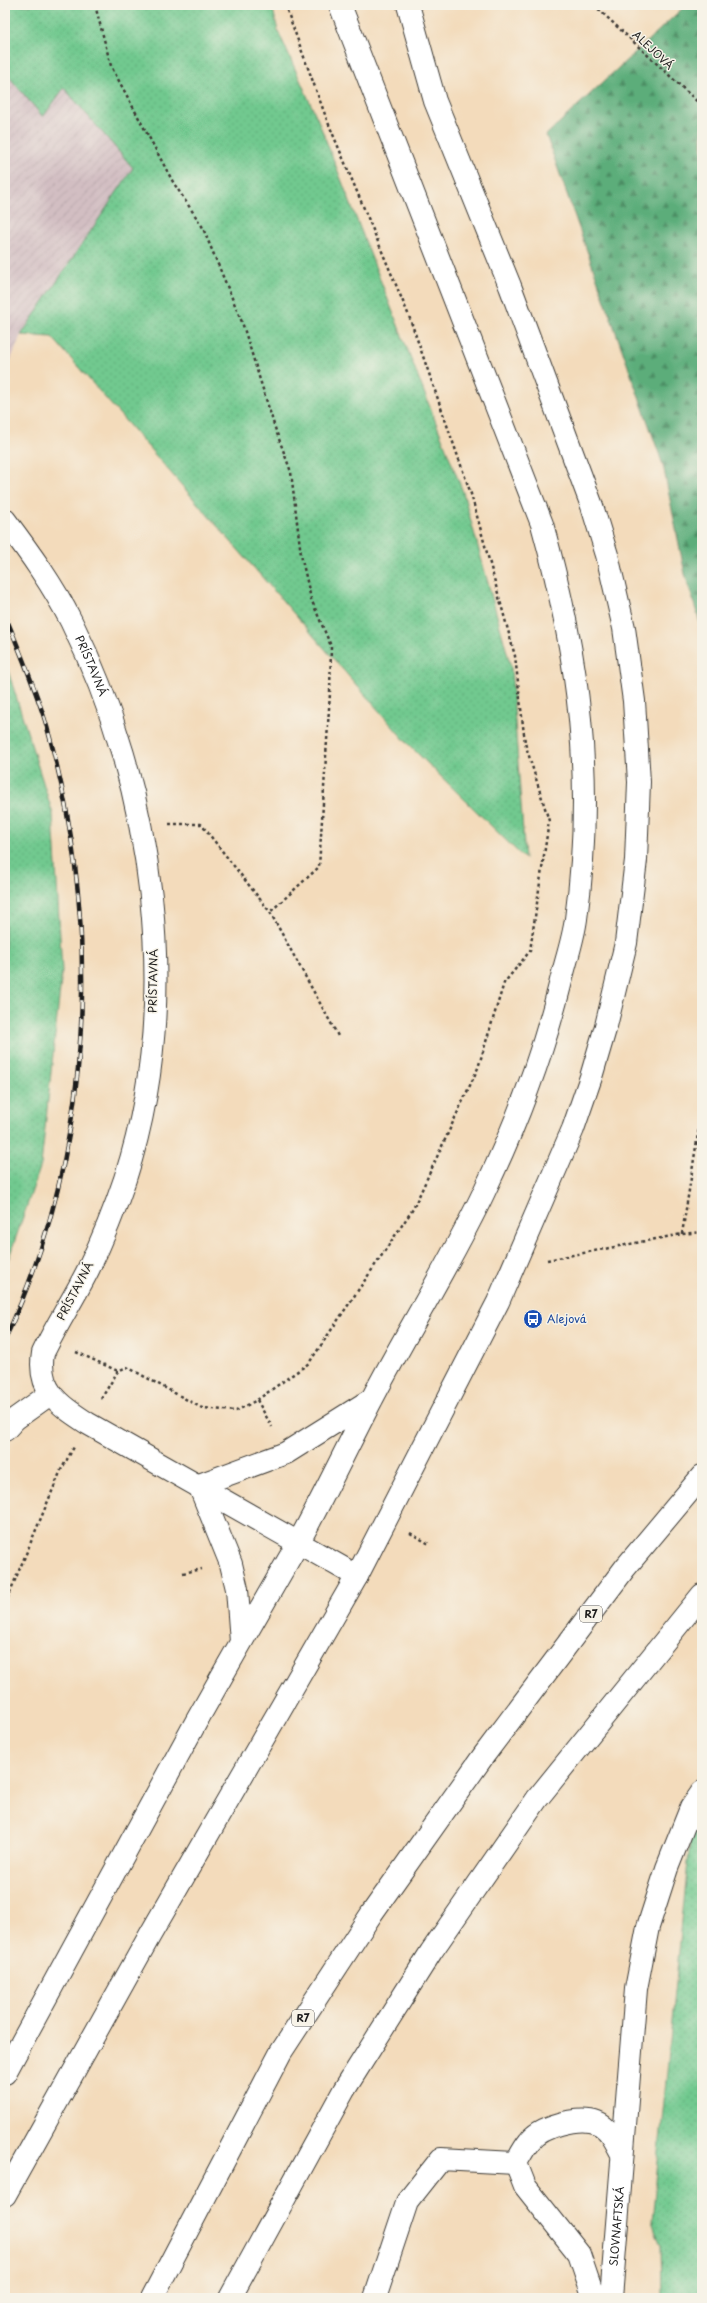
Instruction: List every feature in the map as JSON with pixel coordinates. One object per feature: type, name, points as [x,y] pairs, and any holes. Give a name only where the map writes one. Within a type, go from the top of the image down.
[{"type":"main road","points":[[5,2073],[241,1642],[298,1542],[372,1398],[484,1192],[525,1098],[541,1054],[576,922],[583,843],[584,771],[580,710],[570,636],[542,524],[340,5]]},
{"type":"main road","points":[[5,2195],[150,1935],[357,1576],[498,1302],[573,1129],[606,1026],[626,943],[636,860],[638,743],[624,628],[607,555],[592,506],[510,286],[435,101],[408,5]]},
{"type":"main road","name":"PRÍSTAVNÁ","points":[[5,520],[43,573],[70,619],[94,671],[120,750],[140,825],[152,895],[154,947],[152,1050],[144,1107],[125,1180],[88,1270],[43,1352],[41,1367],[50,1394]]},
{"type":"main road","points":[[5,1430],[15,1419],[50,1394],[58,1403],[87,1423],[199,1485],[357,1576]]},
{"type":"main road","points":[[199,1485],[286,1453],[372,1398]]},
{"type":"main road","name":"R7","points":[[152,2298],[280,2052],[372,1913],[484,1755],[621,1574],[702,1476]]},
{"type":"main road","points":[[199,1485],[231,1564],[237,1589],[241,1642]]},
{"type":"main road","points":[[230,2298],[344,2090],[431,1952],[537,1799],[702,1594]]},
{"type":"main road","name":"SLOVNAFTSKÁ","points":[[611,2298],[636,1989],[648,1927],[667,1868],[691,1808],[702,1792]]},
{"type":"main road","points":[[516,2163],[529,2140],[549,2127],[577,2121],[598,2123],[612,2134],[622,2154]]},
{"type":"main road","points":[[376,2298],[407,2202],[441,2159],[516,2163]]},
{"type":"main road","points":[[516,2163],[525,2186],[579,2254],[594,2298]]},
{"type":"path","points":[[95,5],[111,66],[173,182],[202,226],[242,322],[275,428],[291,472],[300,555],[311,599],[331,646],[330,701],[319,868],[270,912]]},
{"type":"path","points":[[5,1604],[61,1470],[118,1371],[126,1368],[202,1408],[236,1411],[257,1400],[309,1363],[413,1209],[478,1068],[504,983],[530,951],[549,821],[524,743],[515,656],[471,494],[409,316],[327,120],[285,5]]},
{"type":"path","name":"ALEJOVÁ","points":[[594,5],[702,106]]},
{"type":"path","points":[[140,825],[201,824],[270,912],[338,1036]]},
{"type":"path","points":[[682,1234],[702,1109]]},
{"type":"path","points":[[517,1259],[545,1260],[682,1234],[702,1232]]},
{"type":"path","points":[[51,1336],[71,1350],[118,1371]]},
{"type":"path","points":[[257,1400],[275,1432]]},
{"type":"path","points":[[405,1531],[429,1544]]},
{"type":"path","points":[[183,1573],[209,1568]]},
{"type":"shaded area","points":[[5,19],[133,168],[21,335],[5,374]]},
{"type":"green space","points":[[5,5],[272,5],[278,31],[318,120],[463,492],[511,667],[525,859],[408,744],[52,337],[21,335],[133,168],[64,88],[43,117],[5,72]]},
{"type":"green space","points":[[686,5],[702,5],[702,630],[685,574],[663,465],[546,135]]},
{"type":"green space","points":[[5,661],[53,814],[62,971],[41,1165],[5,1269]]},
{"type":"green space","points":[[702,1817],[702,2298],[662,2298],[661,2246],[652,2221],[691,1831]]},
{"type":"railway","points":[[5,615],[43,713],[65,803],[77,880],[82,959],[80,1037],[72,1115],[57,1192],[35,1267],[5,1339]]},
{"type":"place","name":"Alejová","points":[[533,1319]]}]
